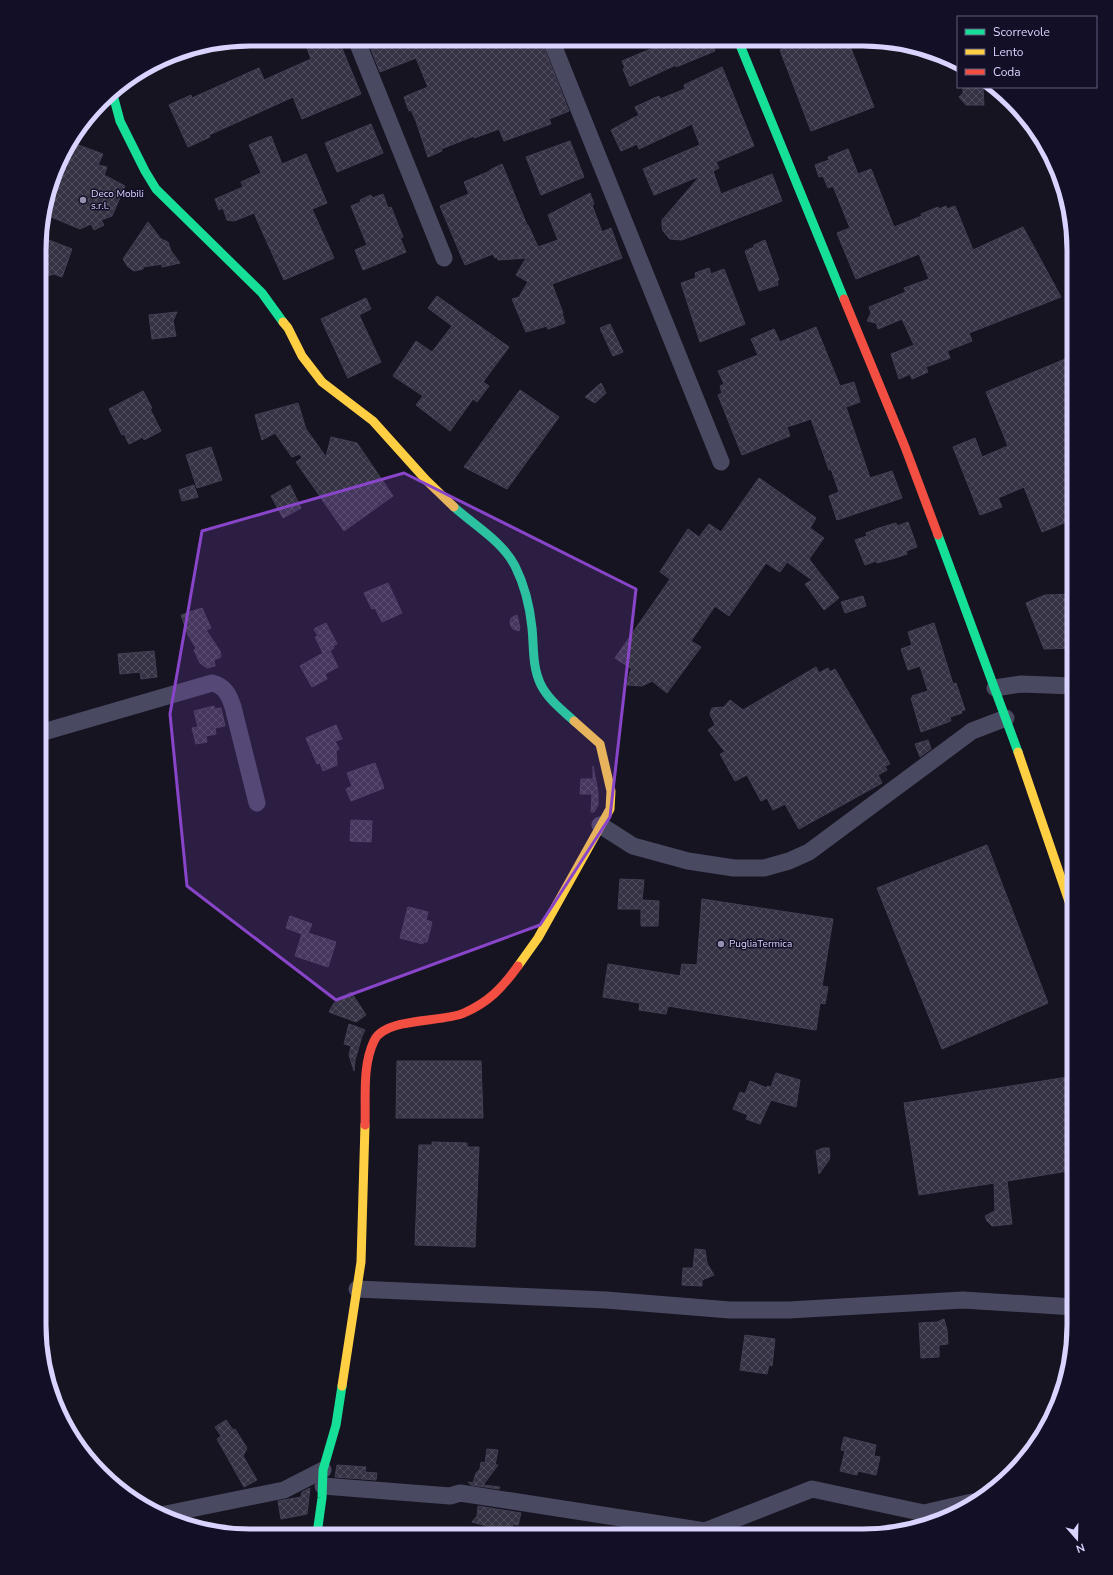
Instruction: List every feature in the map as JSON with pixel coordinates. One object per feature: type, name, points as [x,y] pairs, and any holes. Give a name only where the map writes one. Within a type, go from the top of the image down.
[{"type":"street","points":[[359,46],[444,258]]},
{"type":"street","points":[[553,46],[721,462]]},
{"type":"street","points":[[740,46],[905,447],[1006,718],[1067,896]]},
{"type":"street","points":[[114,99],[120,121],[145,171],[156,189],[262,292],[288,328],[302,356],[322,382],[373,421],[426,480],[455,508],[500,545],[515,566],[528,599],[532,627],[533,658],[541,685],[556,705],[600,744],[612,795],[610,809],[538,938],[506,983],[487,1001],[462,1014],[387,1027],[374,1039],[368,1063],[361,1262],[336,1425],[323,1478],[318,1529]]},
{"type":"street","points":[[46,731],[212,683],[219,685],[227,693],[233,707],[257,803]]},
{"type":"street","points":[[995,688],[1021,684],[1067,686]]},
{"type":"street","points":[[600,826],[633,846],[682,859],[734,868],[764,868],[789,861],[809,852],[972,731],[1006,718]]},
{"type":"street","points":[[357,1289],[606,1300],[730,1310],[789,1310],[963,1300],[1067,1307]]},
{"type":"street","points":[[172,1513],[284,1490],[323,1478],[450,1496],[460,1492],[692,1529]]},
{"type":"street","points":[[710,1529],[812,1489],[924,1513],[959,1505]]},
{"type":"highlighted area","points":[[404,473],[636,589],[610,817],[540,925],[336,1000],[187,886],[170,714],[202,531]]},
{"type":"building","points":[[311,46],[341,46],[361,94],[302,119],[293,97],[209,135],[210,137],[188,147],[169,105],[191,95],[192,98],[259,68],[264,80],[311,59],[307,48]]},
{"type":"building","points":[[370,46],[543,46],[569,111],[549,119],[551,124],[504,141],[499,129],[474,138],[474,136],[441,149],[442,151],[428,157],[416,121],[411,110],[409,111],[404,97],[428,87],[416,58],[380,72]]},
{"type":"building","points":[[658,46],[713,46],[715,51],[676,67],[676,65],[630,86],[623,69],[625,68],[622,61]]},
{"type":"building","points":[[791,46],[850,46],[874,107],[811,131],[780,50]]},
{"type":"building","points":[[722,67],[754,146],[716,162],[719,168],[713,171],[721,194],[772,174],[782,201],[682,240],[670,239],[663,231],[662,220],[700,176],[654,195],[643,169],[700,145],[692,124],[639,149],[637,144],[621,151],[611,130],[639,115],[635,107],[659,96],[660,99],[685,89],[684,85]]},
{"type":"building","points":[[963,88],[983,88],[984,105],[966,105],[959,97],[963,93]]},
{"type":"building","points":[[371,124],[383,153],[337,172],[325,143]]},
{"type":"building","points":[[271,136],[282,164],[306,154],[327,203],[312,209],[334,258],[284,280],[254,213],[234,221],[227,220],[223,208],[219,210],[215,199],[243,187],[241,182],[261,173],[249,145]]},
{"type":"building","points":[[570,141],[584,177],[541,195],[526,157]]},
{"type":"building","name":"Deco Mobili s.r.l.","points":[[76,144],[103,154],[98,165],[107,167],[104,175],[125,186],[112,216],[101,220],[104,225],[94,230],[91,224],[80,229],[49,216],[57,185]]},
{"type":"building","points":[[848,149],[858,174],[871,169],[894,227],[922,216],[921,214],[938,207],[939,209],[946,206],[947,209],[955,206],[973,250],[1023,227],[1061,297],[969,333],[972,341],[947,351],[950,358],[926,367],[928,372],[912,379],[910,374],[899,379],[891,354],[914,345],[902,319],[878,329],[876,323],[867,321],[871,313],[869,307],[906,292],[904,288],[929,279],[919,254],[856,279],[837,233],[850,228],[833,186],[828,188],[823,176],[819,177],[815,165],[829,160],[828,157]]},
{"type":"building","points":[[502,164],[527,225],[538,247],[558,240],[548,215],[590,193],[594,204],[592,205],[602,232],[611,228],[622,258],[552,284],[563,313],[565,323],[548,329],[547,326],[526,332],[512,299],[519,297],[528,282],[516,275],[526,258],[498,260],[493,254],[465,265],[440,206],[469,194],[464,182]]},
{"type":"building","points":[[383,194],[388,208],[391,207],[403,237],[400,238],[406,252],[363,270],[355,250],[367,245],[351,206],[361,202],[360,200],[371,195],[372,198]]},
{"type":"building","points":[[148,222],[161,239],[168,242],[171,251],[180,263],[162,267],[162,264],[143,267],[143,269],[134,271],[128,267],[123,259]]},
{"type":"building","points":[[46,239],[72,249],[62,277],[54,274],[46,276]]},
{"type":"building","points":[[765,240],[779,280],[777,280],[778,285],[759,291],[745,251]]},
{"type":"building","points":[[709,268],[711,274],[724,269],[745,324],[700,342],[681,283],[696,278],[695,273]]},
{"type":"building","points":[[437,296],[509,347],[483,382],[489,386],[477,402],[473,399],[450,431],[416,405],[423,396],[393,376],[416,341],[432,352],[452,326],[428,308]]},
{"type":"building","points":[[366,298],[371,309],[359,315],[381,362],[348,378],[321,319]]},
{"type":"building","points":[[177,312],[173,321],[176,336],[152,339],[149,315]]},
{"type":"building","points":[[610,324],[623,352],[613,356],[600,328]]},
{"type":"building","points":[[816,327],[840,386],[854,382],[860,402],[846,407],[870,478],[892,471],[902,498],[837,520],[829,496],[839,492],[831,469],[829,470],[811,419],[787,427],[790,436],[742,455],[718,395],[722,393],[720,386],[724,384],[718,371],[758,355],[751,339],[774,329],[780,342]]},
{"type":"building","points":[[1067,358],[1067,522],[1042,532],[1024,487],[998,498],[1002,507],[980,515],[953,447],[975,438],[982,457],[1008,446],[986,392]]},
{"type":"building","points":[[601,383],[606,393],[595,403],[585,397]]},
{"type":"building","points":[[520,390],[559,417],[507,489],[464,467]]},
{"type":"building","points":[[143,391],[152,408],[150,409],[161,431],[144,440],[143,437],[129,444],[124,434],[122,435],[109,409]]},
{"type":"building","points":[[298,403],[306,429],[326,457],[331,437],[357,443],[393,496],[344,531],[296,462],[302,458],[300,454],[292,457],[275,433],[262,440],[255,415]]},
{"type":"building","points":[[211,447],[222,480],[197,488],[186,455]]},
{"type":"building","points":[[759,478],[816,518],[810,528],[824,538],[809,559],[839,598],[824,610],[805,584],[812,580],[787,562],[780,572],[766,563],[729,616],[715,606],[691,641],[701,647],[667,693],[652,681],[642,686],[627,685],[632,669],[615,658],[670,579],[660,572],[688,529],[699,537],[709,524],[721,532]]},
{"type":"building","points":[[194,485],[198,497],[182,501],[179,490]]},
{"type":"building","points":[[290,485],[301,508],[283,518],[271,496]]},
{"type":"building","points":[[908,522],[917,547],[906,551],[907,554],[865,565],[855,540],[867,536],[866,533],[879,528],[896,523],[897,526]]},
{"type":"building","points":[[388,583],[402,613],[382,622],[375,608],[372,609],[364,593]]},
{"type":"building","points":[[1067,594],[1067,648],[1044,649],[1026,603],[1045,595]]},
{"type":"building","points":[[863,596],[866,606],[845,613],[841,602]]},
{"type":"building","points":[[202,608],[211,628],[206,630],[220,651],[221,657],[214,660],[215,666],[207,668],[200,663],[194,650],[196,648],[188,635],[181,615]]},
{"type":"building","points":[[517,615],[520,628],[519,631],[513,629],[510,624],[511,618]]},
{"type":"building","points":[[326,623],[337,644],[333,646],[334,648],[330,651],[338,667],[325,674],[327,679],[312,687],[300,666],[323,653],[315,637],[318,636],[314,629]]},
{"type":"building","points":[[934,623],[953,684],[956,683],[965,710],[961,711],[962,713],[950,717],[951,721],[921,732],[911,698],[913,698],[912,696],[928,691],[920,666],[908,670],[901,649],[912,645],[908,632]]},
{"type":"building","points":[[154,651],[157,677],[141,679],[140,672],[120,674],[118,654]]},
{"type":"building","points":[[816,667],[819,673],[828,668],[830,672],[835,669],[890,764],[885,766],[887,770],[878,775],[882,783],[799,829],[785,804],[773,810],[767,798],[761,801],[747,775],[735,781],[720,754],[725,752],[708,730],[715,725],[710,714],[712,708],[724,707],[730,700],[743,710]]},
{"type":"building","points":[[214,706],[215,709],[221,708],[225,726],[215,728],[216,734],[206,736],[207,742],[196,744],[192,728],[198,727],[194,711]]},
{"type":"building","points":[[336,725],[342,739],[335,741],[339,749],[336,751],[337,765],[323,771],[320,763],[317,764],[306,738]]},
{"type":"building","points":[[928,740],[931,749],[920,757],[915,744]]},
{"type":"building","points":[[375,763],[384,788],[351,801],[346,789],[352,786],[347,773]]},
{"type":"building","points":[[593,766],[598,792],[598,805],[594,812],[591,812],[592,794],[580,794],[581,779],[593,779]]},
{"type":"building","points":[[351,820],[372,821],[371,842],[350,841]]},
{"type":"building","points":[[987,845],[1048,1003],[942,1049],[877,888]]},
{"type":"building","points":[[620,879],[644,880],[642,900],[659,901],[658,926],[641,926],[641,909],[618,909]]},
{"type":"building","points":[[702,899],[833,919],[822,986],[828,987],[825,1004],[820,1003],[816,1030],[668,1006],[666,1014],[639,1010],[640,1003],[603,997],[608,964],[680,976],[682,964],[697,965]]},
{"type":"building","points":[[408,907],[428,912],[426,920],[432,922],[427,942],[423,942],[423,944],[400,938]]},
{"type":"building","points":[[290,916],[312,924],[308,933],[336,942],[328,967],[295,956],[302,934],[286,928]]},
{"type":"building","points":[[351,992],[366,1015],[356,1022],[329,1012],[334,1003]]},
{"type":"building","points":[[349,1024],[365,1030],[355,1060],[354,1071],[349,1055],[351,1046],[344,1044]]},
{"type":"building","points":[[397,1061],[481,1061],[483,1118],[396,1118]]},
{"type":"building","points":[[776,1073],[800,1080],[796,1107],[771,1100],[760,1124],[746,1119],[748,1115],[733,1109],[740,1092],[745,1094],[750,1081],[767,1088],[767,1086],[771,1087]]},
{"type":"building","points":[[1067,1077],[1067,1171],[1007,1181],[1012,1224],[992,1226],[987,1221],[985,1216],[995,1211],[994,1183],[919,1195],[904,1103]]},
{"type":"building","points":[[432,1142],[467,1143],[467,1147],[479,1147],[475,1247],[415,1245],[419,1145],[432,1145]]},
{"type":"building","points":[[823,1148],[829,1148],[830,1156],[829,1160],[819,1174],[816,1151]]},
{"type":"building","points":[[695,1249],[705,1250],[707,1263],[714,1275],[702,1280],[702,1286],[682,1285],[683,1268],[693,1268]]},
{"type":"building","points":[[944,1319],[947,1330],[948,1344],[939,1345],[939,1357],[921,1358],[919,1323],[937,1322]]},
{"type":"building","points":[[745,1335],[775,1339],[772,1366],[769,1365],[767,1374],[740,1370]]},
{"type":"building","points":[[226,1420],[233,1430],[235,1429],[247,1448],[243,1456],[257,1480],[244,1487],[217,1439],[221,1436],[215,1427]]},
{"type":"building","points":[[844,1437],[876,1445],[874,1456],[880,1457],[876,1475],[858,1471],[857,1475],[840,1471],[845,1451],[841,1450]]},
{"type":"building","points":[[487,1449],[498,1450],[495,1465],[498,1465],[483,1485],[500,1487],[499,1489],[471,1485],[468,1482],[473,1483],[476,1473],[480,1469],[481,1462],[485,1463]]},
{"type":"building","points":[[337,1465],[366,1467],[365,1472],[377,1473],[376,1480],[335,1477]]},
{"type":"building","points":[[310,1488],[307,1514],[281,1519],[278,1501],[301,1497],[302,1492]]},
{"type":"building","points":[[478,1506],[521,1513],[518,1525],[513,1524],[512,1529],[491,1529],[491,1527],[472,1522],[477,1516]]},
{"type":"traffic: fast","points":[[740,46],[844,299]]},
{"type":"traffic: fast","points":[[114,99],[120,121],[145,171],[156,189],[262,293],[283,322]]},
{"type":"traffic: fast","points":[[454,507],[496,541],[510,557],[524,588],[530,612],[534,657],[538,678],[547,695],[574,721]]},
{"type":"traffic: fast","points":[[938,535],[1018,752]]},
{"type":"traffic: fast","points":[[318,1529],[322,1498],[323,1470],[336,1425],[342,1386]]},
{"type":"traffic: slow","points":[[283,322],[288,328],[302,356],[322,382],[373,421],[426,480],[454,507]]},
{"type":"traffic: slow","points":[[518,966],[538,938],[610,809],[611,791],[600,744],[574,721]]},
{"type":"traffic: slow","points":[[1018,752],[1067,896]]},
{"type":"traffic: slow","points":[[342,1386],[361,1262],[365,1125]]},
{"type":"traffic: jam","points":[[844,299],[905,447],[938,535]]},
{"type":"traffic: jam","points":[[365,1125],[366,1071],[370,1051],[374,1041],[380,1033],[401,1024],[454,1016],[473,1009],[494,994],[518,966]]},
{"type":"place","name":"Deco Mobili s.r.l.","points":[[83,200]]},
{"type":"place","name":"PugliaTermica","points":[[721,944]]}]
